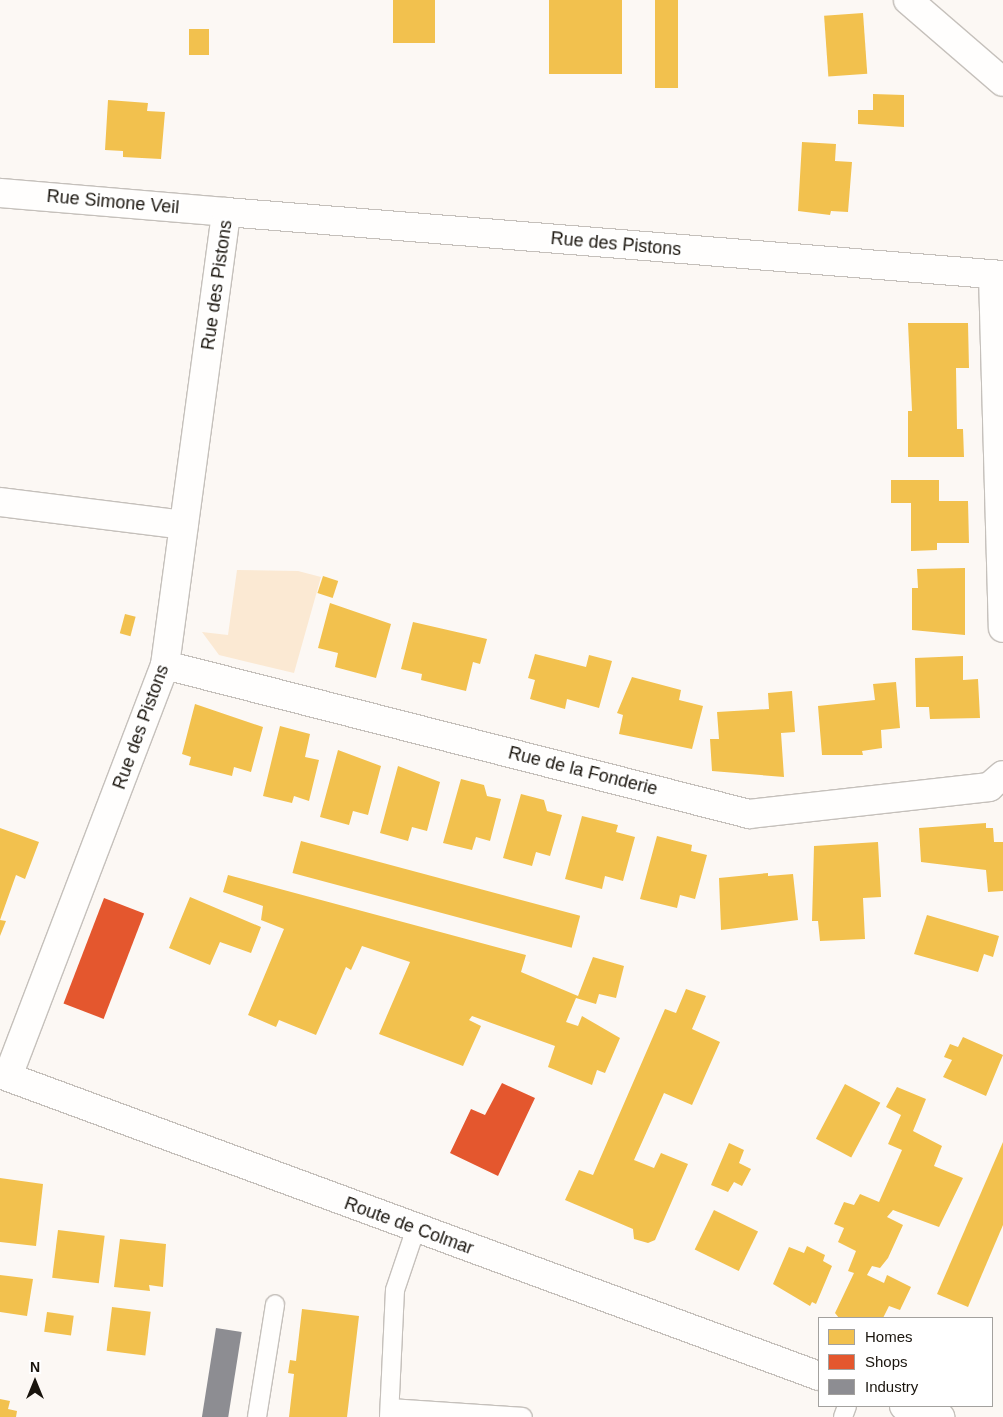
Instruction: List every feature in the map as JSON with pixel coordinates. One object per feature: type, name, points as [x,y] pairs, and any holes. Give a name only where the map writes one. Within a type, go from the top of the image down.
[{"type":"street","points":[[908,0],[1003,82]]},
{"type":"street","name":"Rue Simone Veil","points":[[0,193],[226,212]]},
{"type":"street","name":"Rue des Pistons","points":[[4,1075],[165,665],[226,212],[998,275]]},
{"type":"street","points":[[998,275],[1003,628]]},
{"type":"street","points":[[0,502],[184,525]]},
{"type":"street","name":"Rue de la Fonderie","points":[[165,665],[749,814],[989,787],[1003,775]]},
{"type":"street","name":"Route de Colmar","points":[[4,1075],[818,1376]]},
{"type":"street","points":[[907,1407],[940,1417]]},
{"type":"lane","points":[[416,1228],[394,1290],[390,1412],[524,1417]]},
{"type":"lane","points":[[257,1417],[275,1304]]},
{"type":"shaded area","points":[[237,570],[298,571],[321,577],[294,673],[219,655],[202,632],[228,635]]},
{"type":"building: Homes","points":[[393,0],[435,0],[435,43],[393,43]]},
{"type":"building: Homes","points":[[549,0],[622,0],[622,74],[549,74]]},
{"type":"building: Homes","points":[[655,0],[678,0],[678,88],[655,88]]},
{"type":"building: Homes","points":[[863,13],[867,74],[828,77],[824,16]]},
{"type":"building: Homes","points":[[189,29],[209,29],[209,55],[189,55]]},
{"type":"building: Homes","points":[[873,94],[904,95],[904,127],[858,124],[858,110],[873,110]]},
{"type":"building: Homes","points":[[108,100],[148,103],[147,111],[165,112],[161,159],[123,157],[123,151],[105,150]]},
{"type":"building: Homes","points":[[802,142],[836,144],[835,161],[852,162],[848,212],[831,211],[830,215],[798,211]]},
{"type":"building: Homes","points":[[908,323],[968,323],[969,368],[956,368],[957,429],[963,429],[964,457],[908,457],[908,411],[912,411]]},
{"type":"building: Homes","points":[[891,480],[939,480],[939,501],[968,501],[969,543],[937,543],[937,550],[911,551],[911,503],[891,503]]},
{"type":"building: Homes","points":[[965,568],[965,635],[912,630],[912,588],[918,588],[917,569]]},
{"type":"building: Homes","points":[[323,576],[338,581],[333,598],[317,593]]},
{"type":"building: Homes","points":[[330,603],[391,624],[376,678],[335,667],[338,653],[318,648]]},
{"type":"building: Homes","points":[[125,614],[136,617],[130,636],[120,633]]},
{"type":"building: Homes","points":[[413,622],[487,639],[480,664],[473,662],[466,691],[421,680],[422,674],[401,669]]},
{"type":"building: Homes","points":[[535,654],[586,667],[589,655],[612,661],[599,708],[567,699],[565,709],[530,699],[535,680],[528,678]]},
{"type":"building: Homes","points":[[963,656],[963,680],[978,679],[980,718],[930,719],[929,707],[916,707],[915,658]]},
{"type":"building: Homes","points":[[632,677],[681,690],[679,700],[703,706],[692,749],[619,734],[623,715],[617,713]]},
{"type":"building: Homes","points":[[896,682],[900,728],[881,730],[882,748],[862,751],[863,755],[822,755],[818,706],[875,700],[873,684]]},
{"type":"building: Homes","points":[[792,691],[795,732],[781,733],[784,777],[712,771],[710,739],[719,739],[717,712],[769,709],[768,693]]},
{"type":"building: Homes","points":[[195,704],[263,727],[251,772],[234,767],[232,776],[189,765],[191,757],[182,754]]},
{"type":"building: Homes","points":[[280,726],[310,734],[305,757],[319,760],[309,801],[294,796],[292,803],[263,796]]},
{"type":"building: Homes","points":[[338,750],[381,766],[368,815],[353,811],[349,825],[320,817]]},
{"type":"building: Homes","points":[[398,766],[440,782],[427,831],[412,827],[408,841],[380,833]]},
{"type":"building: Homes","points":[[461,779],[484,785],[487,796],[501,799],[490,841],[476,837],[472,850],[443,843]]},
{"type":"building: Homes","points":[[521,794],[544,800],[547,811],[562,815],[550,856],[536,852],[532,866],[503,858]]},
{"type":"building: Homes","points":[[582,816],[618,825],[616,832],[635,837],[623,881],[605,876],[602,889],[565,879]]},
{"type":"building: Homes","points":[[986,823],[986,828],[993,828],[994,842],[1003,842],[1003,891],[988,892],[986,870],[921,862],[919,828]]},
{"type":"building: Homes","points":[[0,828],[39,842],[25,879],[16,875],[0,920]]},
{"type":"building: Homes","points":[[657,836],[692,845],[691,851],[707,855],[695,899],[680,895],[677,908],[640,899]]},
{"type":"building: Homes","points":[[301,841],[580,916],[572,948],[292,873]]},
{"type":"building: Homes","points":[[878,842],[881,897],[863,898],[865,939],[820,941],[818,921],[812,921],[814,846]]},
{"type":"building: Homes","points":[[768,873],[768,876],[793,874],[798,920],[721,930],[719,878]]},
{"type":"building: Homes","points":[[228,875],[526,955],[521,972],[578,996],[593,957],[624,966],[616,998],[599,994],[596,1004],[576,998],[566,1022],[578,1026],[582,1016],[620,1038],[605,1073],[597,1070],[592,1085],[548,1067],[555,1046],[472,1016],[469,1020],[481,1026],[463,1066],[379,1034],[410,962],[362,946],[351,970],[346,967],[316,1035],[279,1020],[276,1027],[248,1015],[284,929],[261,920],[263,906],[223,892]]},
{"type":"building: Homes","points":[[190,897],[261,927],[251,953],[220,942],[210,965],[169,948]]},
{"type":"building: Homes","points":[[927,915],[999,936],[993,957],[984,954],[978,972],[914,954]]},
{"type":"building: Homes","points":[[0,920],[6,921],[0,936]]},
{"type":"building: Homes","points":[[686,989],[706,996],[692,1029],[720,1042],[692,1105],[664,1093],[634,1160],[654,1168],[661,1153],[688,1164],[655,1240],[648,1243],[634,1239],[633,1229],[565,1200],[579,1170],[593,1175],[665,1009],[676,1013]]},
{"type":"building: Homes","points":[[963,1037],[1003,1055],[986,1096],[943,1077],[952,1060],[944,1057],[950,1044],[958,1047]]},
{"type":"building: Homes","points":[[845,1084],[880,1103],[851,1158],[816,1139]]},
{"type":"building: Homes","points":[[897,1087],[926,1099],[913,1131],[942,1146],[934,1166],[963,1178],[939,1227],[893,1210],[887,1217],[903,1225],[888,1258],[880,1268],[872,1266],[867,1275],[884,1283],[887,1275],[911,1287],[900,1310],[889,1306],[884,1317],[838,1317],[835,1313],[854,1273],[848,1271],[856,1251],[838,1242],[844,1228],[834,1224],[844,1202],[854,1205],[860,1194],[879,1202],[902,1150],[888,1144],[901,1115],[886,1107]]},
{"type":"building: Homes","points":[[1003,1142],[1003,1225],[968,1307],[937,1294]]},
{"type":"building: Homes","points":[[729,1143],[744,1150],[739,1163],[751,1169],[742,1186],[734,1182],[728,1192],[711,1185]]},
{"type":"building: Homes","points":[[0,1178],[43,1184],[36,1246],[0,1242]]},
{"type":"building: Homes","points":[[714,1210],[758,1231],[739,1271],[695,1250]]},
{"type":"building: Homes","points":[[58,1230],[105,1236],[99,1283],[52,1278]]},
{"type":"building: Homes","points":[[120,1239],[166,1244],[163,1287],[149,1285],[150,1291],[114,1287]]},
{"type":"building: Homes","points":[[807,1246],[825,1255],[823,1261],[832,1266],[816,1304],[812,1302],[810,1306],[773,1284],[789,1247],[804,1253]]},
{"type":"building: Homes","points":[[0,1275],[33,1279],[27,1316],[0,1312]]},
{"type":"building: Homes","points":[[112,1307],[151,1312],[145,1355],[107,1351]]},
{"type":"building: Homes","points":[[302,1309],[359,1316],[347,1417],[289,1417],[294,1374],[288,1373],[290,1360],[296,1361]]},
{"type":"building: Homes","points":[[47,1312],[74,1316],[71,1336],[44,1332]]},
{"type":"building: Homes","points":[[0,1399],[10,1401],[8,1409],[17,1411],[16,1417],[0,1417]]},
{"type":"building: Shops","points":[[104,898],[144,913],[104,1019],[64,1003]]},
{"type":"building: Shops","points":[[502,1083],[535,1098],[498,1176],[450,1153],[471,1109],[485,1115]]},
{"type":"building: Industry","points":[[216,1328],[242,1332],[228,1417],[202,1417]]}]
